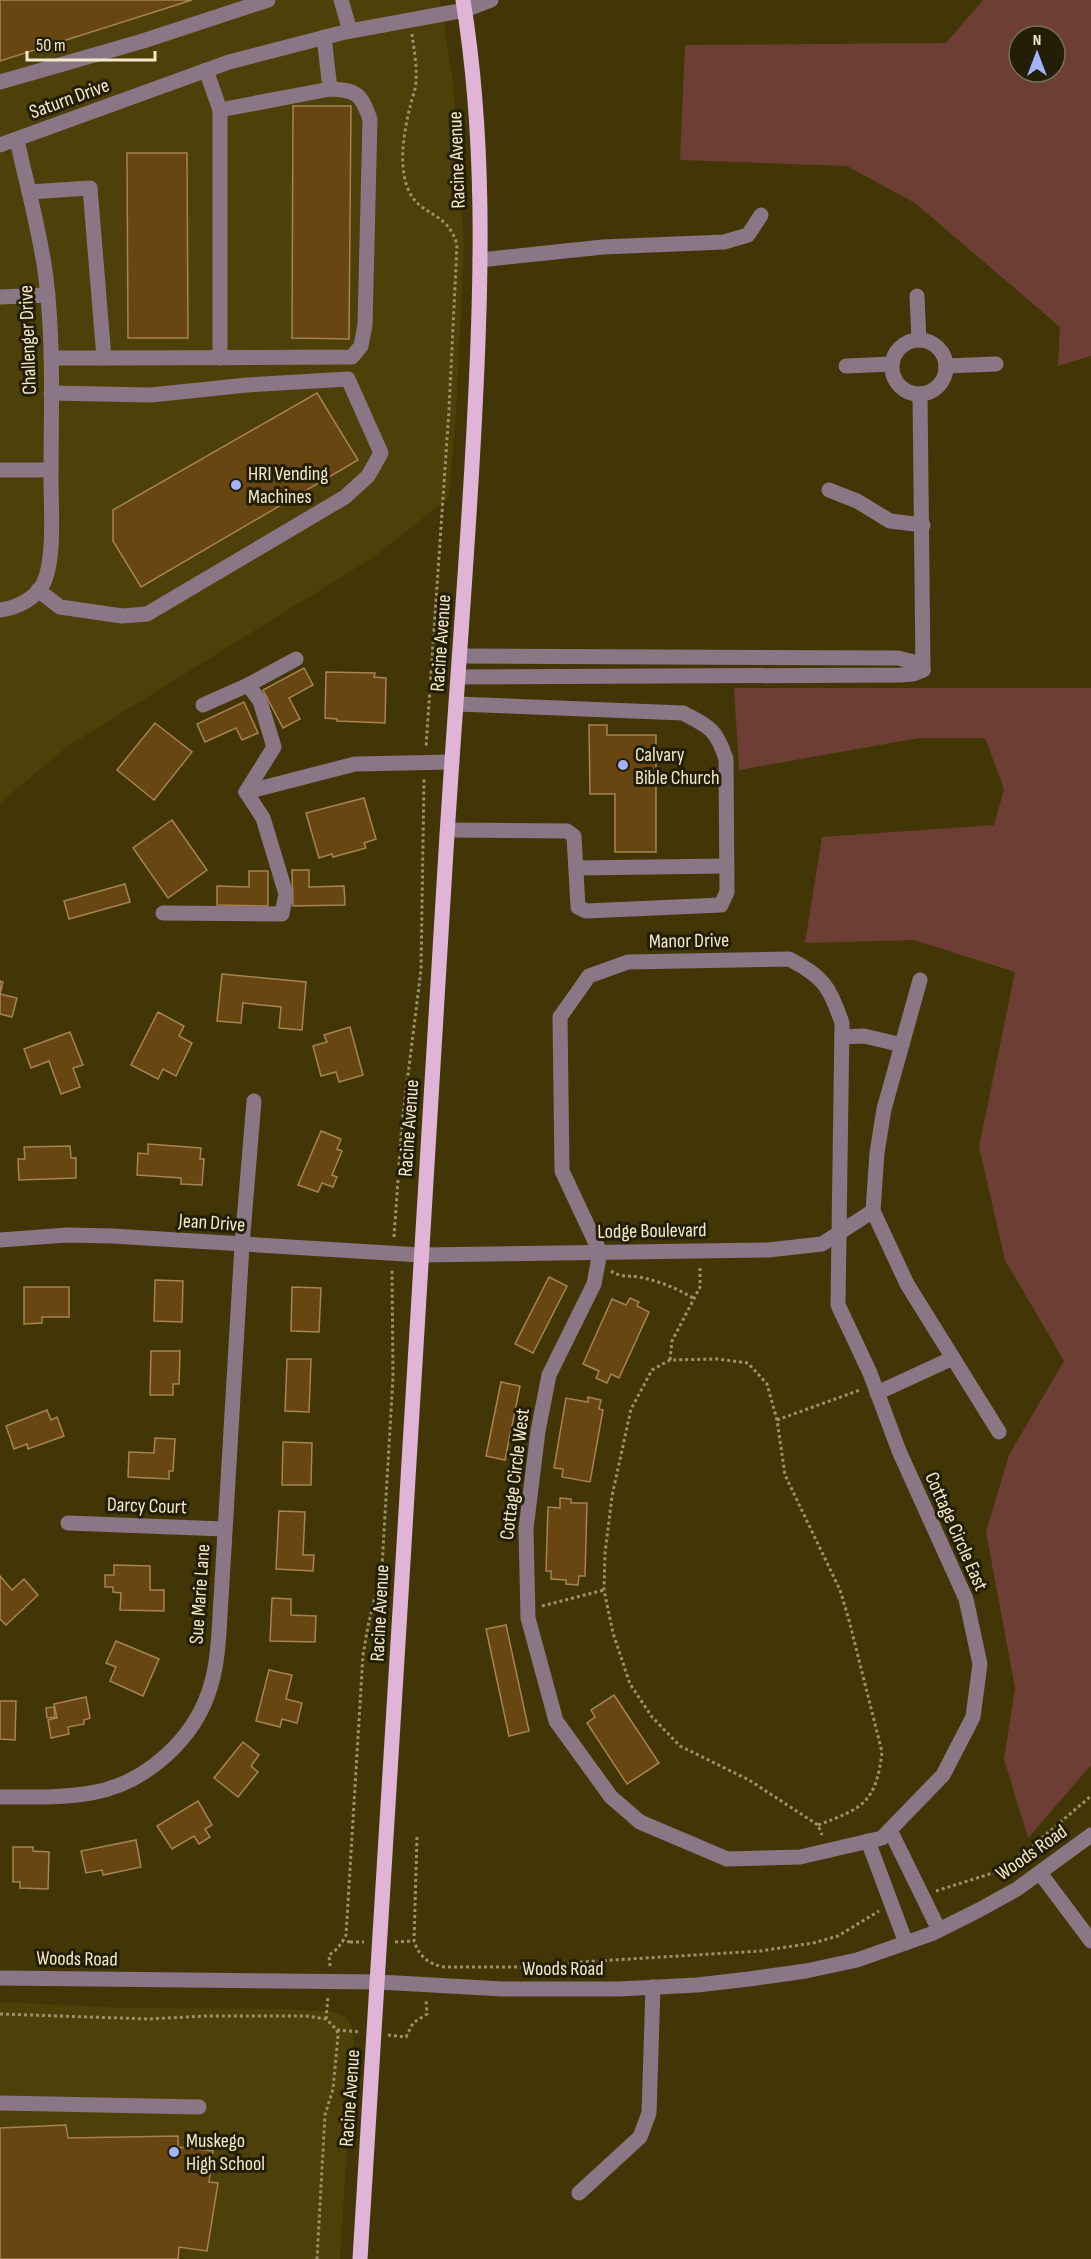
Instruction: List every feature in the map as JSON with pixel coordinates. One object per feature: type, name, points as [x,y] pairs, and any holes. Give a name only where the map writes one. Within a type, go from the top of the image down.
[{"type":"main road","name":"Racine Avenue","points":[[360,2259],[474,433],[480,260],[477,136],[464,5]]},
{"type":"street","points":[[0,82],[143,41],[268,0]]},
{"type":"street","points":[[341,0],[350,31]]},
{"type":"street","name":"Saturn Drive","points":[[0,145],[206,70],[274,49],[350,31],[422,20],[464,5],[491,0]]},
{"type":"street","points":[[324,37],[330,89]]},
{"type":"street","points":[[206,70],[220,110],[220,358]]},
{"type":"street","points":[[51,358],[352,357],[362,346],[365,325],[370,119],[363,100],[348,90],[330,89],[220,110]]},
{"type":"street","name":"Challenger Drive","points":[[17,140],[42,251],[48,295],[51,358],[49,567],[43,584],[38,590]]},
{"type":"street","points":[[29,192],[90,188],[104,358]]},
{"type":"street","points":[[480,260],[603,247],[723,242],[748,235],[760,215]]},
{"type":"street","points":[[0,297],[48,295]]},
{"type":"street","points":[[917,296],[919,340]]},
{"type":"street","points":[[919,340],[928,341],[936,346],[942,353],[946,366],[943,380],[937,387],[920,394],[912,393],[897,384],[893,376],[892,364],[896,352],[902,345],[919,340]]},
{"type":"street","points":[[846,366],[892,364]]},
{"type":"street","points":[[946,366],[996,364]]},
{"type":"street","points":[[0,610],[21,604],[38,590],[60,607],[122,616],[147,614],[345,497],[368,476],[381,453],[348,379],[247,385],[151,395],[51,393]]},
{"type":"street","points":[[920,394],[924,670]]},
{"type":"street","points":[[0,470],[51,470]]},
{"type":"street","points":[[828,490],[857,501],[890,521],[923,525]]},
{"type":"street","points":[[460,656],[898,658],[914,662],[924,670]]},
{"type":"street","points":[[203,705],[248,685],[296,659]]},
{"type":"street","points":[[459,677],[900,675],[924,670]]},
{"type":"street","points":[[246,792],[274,747],[260,701],[248,685]]},
{"type":"street","points":[[448,830],[567,831],[574,836],[578,907],[586,911],[721,905],[727,891],[726,759],[720,740],[708,725],[682,713],[457,704]]},
{"type":"street","points":[[246,792],[355,764],[452,762]]},
{"type":"street","points":[[162,913],[282,914],[286,894],[263,818],[246,792]]},
{"type":"street","points":[[576,868],[727,866]]},
{"type":"street","name":"Manor Drive","points":[[606,1252],[562,1171],[560,1017],[589,976],[628,962],[789,959],[813,971],[834,997],[842,1023],[840,1232]]},
{"type":"street","points":[[920,980],[884,1109],[877,1153],[873,1211],[907,1284],[999,1432]]},
{"type":"street","points":[[842,1037],[864,1036],[902,1045]]},
{"type":"street","name":"Sue Marie Lane","points":[[0,1797],[72,1795],[111,1788],[128,1782],[154,1766],[176,1746],[195,1722],[211,1685],[218,1639],[242,1245],[254,1101]]},
{"type":"street","name":"Lodge Boulevard","points":[[421,1255],[768,1250],[822,1244],[873,1211]]},
{"type":"street","name":"Cottage Circle East","points":[[840,1232],[838,1305],[876,1389],[899,1451],[966,1599],[980,1664],[973,1717],[943,1775],[880,1836]]},
{"type":"street","name":"Jean Drive","points":[[0,1240],[67,1235],[421,1255]]},
{"type":"street","name":"Cottage Circle West","points":[[606,1252],[594,1284],[549,1375],[540,1420],[526,1529],[528,1618],[556,1721],[611,1797],[640,1822],[727,1859],[800,1857],[880,1836]]},
{"type":"street","points":[[876,1389],[953,1358]]},
{"type":"street","name":"Darcy Court","points":[[68,1523],[224,1529]]},
{"type":"street","name":"Woods Road","points":[[0,1978],[379,1982],[503,1989],[697,1985],[806,1971],[856,1960],[939,1930],[979,1910],[1040,1874],[1091,1835]]},
{"type":"street","points":[[880,1836],[939,1930]]},
{"type":"street","points":[[880,1836],[906,1943]]},
{"type":"street","points":[[1040,1874],[1091,1941]]},
{"type":"street","points":[[579,2193],[640,2138],[649,2113],[653,1987]]},
{"type":"street","points":[[0,2103],[199,2107]]},
{"type":"path","points":[[395,1223],[402,1123],[421,970],[422,806],[450,410],[457,245],[454,233],[444,221],[416,204],[407,188],[403,161],[405,128],[416,81],[412,38]]},
{"type":"path","points":[[670,1360],[672,1341],[700,1287],[699,1251]]},
{"type":"path","points":[[606,1252],[611,1272],[621,1277],[636,1276],[671,1286],[693,1298]]},
{"type":"path","points":[[331,1960],[329,1954],[337,1949],[346,1935],[363,1655],[382,1567],[393,1377],[392,1276]]},
{"type":"path","points":[[818,1825],[854,1811],[869,1797],[880,1770],[882,1752],[840,1590],[785,1475],[777,1420],[767,1384],[748,1363],[718,1359],[670,1360],[652,1370],[631,1409],[612,1496],[605,1553],[604,1590],[613,1633],[630,1684],[652,1717],[680,1746],[749,1780],[818,1825],[828,1851]]},
{"type":"path","points":[[777,1420],[876,1389]]},
{"type":"path","points":[[528,1609],[604,1590]]},
{"type":"path","points":[[932,1892],[977,1880],[999,1871],[1091,1796]]},
{"type":"path","points":[[417,1836],[414,1941],[425,1962],[444,1967],[541,1967],[581,1962],[760,1951],[813,1943],[838,1936],[878,1911]]},
{"type":"path","points":[[343,1941],[350,1942]]},
{"type":"path","points":[[408,1942],[414,1941]]},
{"type":"path","points":[[400,2036],[406,2037],[413,2023],[427,2014],[426,2008]]},
{"type":"path","points":[[326,2019],[327,2012]]},
{"type":"path","points":[[0,2014],[148,2019],[206,2016],[307,2016],[326,2019],[337,2030],[345,2031]]},
{"type":"path","points":[[317,2259],[325,2115],[333,2089],[337,2062],[337,2030]]},
{"type":"shaded area","points":[[0,0],[440,0],[453,80],[464,245],[456,414],[449,498],[372,558],[68,746],[0,803]]},
{"type":"shaded area","points":[[983,0],[1091,0],[1091,356],[1058,366],[1060,327],[915,203],[847,166],[680,160],[685,45],[946,43]]},
{"type":"shaded area","points":[[734,688],[1091,688],[1091,1765],[1028,1838],[1004,1759],[1015,1688],[986,1532],[1009,1455],[1064,1361],[1005,1260],[979,1147],[1015,972],[914,940],[805,943],[822,837],[994,825],[1004,789],[985,738],[919,738],[739,770]]},
{"type":"shaded area","name":"Muskego High School","points":[[0,2002],[124,2008],[284,2009],[334,2012],[346,2017],[353,2029],[353,2054],[340,2259],[0,2259]]},
{"type":"building","points":[[0,0],[192,0],[0,61]]},
{"type":"building","points":[[293,106],[351,106],[349,339],[292,338]]},
{"type":"building","points":[[127,153],[187,153],[188,338],[128,338]]},
{"type":"building","name":"HRI Vending Machines","points":[[317,393],[358,460],[141,587],[113,541],[113,510]]},
{"type":"building","points":[[304,668],[313,685],[289,698],[300,719],[283,728],[263,690]]},
{"type":"building","points":[[326,672],[375,673],[374,677],[386,678],[385,723],[337,721],[337,719],[325,718]]},
{"type":"building","points":[[244,702],[258,733],[242,740],[236,728],[205,742],[197,724]]},
{"type":"building","points":[[155,723],[192,752],[154,800],[117,770]]},
{"type":"building","name":"Calvary Bible Church","points":[[589,725],[607,725],[607,735],[656,735],[656,852],[615,852],[615,794],[590,794]]},
{"type":"building","points":[[364,798],[376,839],[364,843],[366,848],[333,857],[332,854],[319,858],[306,813]]},
{"type":"building","points":[[172,820],[207,870],[168,898],[133,848]]},
{"type":"building","points":[[292,870],[309,870],[309,887],[344,886],[345,905],[293,906]]},
{"type":"building","points":[[249,871],[268,871],[268,906],[217,905],[217,886],[249,887]]},
{"type":"building","points":[[125,884],[130,902],[69,919],[64,901]]},
{"type":"building","points":[[222,974],[306,982],[302,1030],[279,1028],[281,1007],[243,1003],[241,1023],[217,1021]]},
{"type":"building","points":[[0,994],[17,998],[12,1017],[0,1014]]},
{"type":"building","points":[[158,1012],[184,1026],[179,1036],[192,1043],[176,1076],[163,1069],[158,1079],[131,1065]]},
{"type":"building","points":[[350,1027],[363,1075],[339,1082],[336,1072],[321,1076],[313,1046],[327,1042],[324,1035]]},
{"type":"building","points":[[70,1032],[83,1065],[73,1068],[80,1087],[61,1094],[49,1061],[31,1068],[24,1049]]},
{"type":"building","points":[[321,1131],[341,1139],[337,1149],[342,1151],[332,1175],[337,1177],[333,1187],[322,1183],[318,1192],[298,1185]]},
{"type":"building","points":[[148,1144],[201,1148],[200,1159],[204,1159],[202,1185],[181,1184],[181,1178],[137,1175],[138,1153],[148,1154]]},
{"type":"building","points":[[70,1146],[71,1158],[76,1158],[76,1178],[19,1180],[18,1159],[25,1159],[24,1147]]},
{"type":"building","points":[[549,1277],[567,1286],[533,1353],[515,1344]]},
{"type":"building","points":[[155,1280],[183,1281],[182,1322],[154,1321]]},
{"type":"building","points":[[24,1287],[69,1287],[69,1317],[42,1317],[42,1323],[24,1324]]},
{"type":"building","points":[[292,1287],[321,1288],[319,1332],[291,1331]]},
{"type":"building","points":[[630,1298],[639,1302],[637,1306],[649,1312],[619,1378],[611,1374],[607,1383],[596,1378],[599,1371],[583,1364],[612,1299],[626,1305]]},
{"type":"building","points":[[151,1351],[180,1351],[179,1384],[173,1384],[173,1395],[150,1395]]},
{"type":"building","points":[[287,1359],[311,1359],[309,1412],[285,1411]]},
{"type":"building","points":[[501,1382],[520,1386],[505,1460],[486,1456]]},
{"type":"building","points":[[588,1397],[601,1400],[599,1409],[603,1410],[590,1482],[562,1477],[563,1469],[554,1468],[566,1398],[588,1402]]},
{"type":"building","points":[[47,1410],[51,1420],[57,1417],[64,1436],[28,1449],[27,1444],[14,1449],[6,1426]]},
{"type":"building","points":[[155,1438],[175,1439],[173,1471],[169,1471],[169,1479],[128,1477],[129,1452],[154,1453]]},
{"type":"building","points":[[283,1442],[312,1443],[311,1485],[282,1485]]},
{"type":"building","points":[[560,1498],[571,1499],[571,1503],[587,1503],[585,1576],[579,1576],[578,1585],[566,1584],[566,1580],[551,1579],[551,1571],[546,1571],[548,1507],[560,1508]]},
{"type":"building","points":[[279,1511],[305,1512],[303,1555],[314,1555],[313,1571],[276,1569]]},
{"type":"building","points":[[114,1565],[150,1566],[150,1590],[164,1590],[164,1611],[120,1610],[121,1593],[113,1592],[113,1587],[105,1587],[105,1575],[114,1575]]},
{"type":"building","points":[[0,1576],[12,1590],[24,1579],[38,1595],[6,1625],[0,1619]]},
{"type":"building","points":[[272,1598],[291,1599],[291,1615],[316,1616],[315,1642],[270,1641]]},
{"type":"building","points":[[506,1625],[529,1731],[509,1736],[486,1629]]},
{"type":"building","points":[[116,1641],[159,1659],[143,1696],[110,1681],[116,1667],[106,1663]]},
{"type":"building","points":[[269,1670],[292,1675],[286,1699],[302,1703],[297,1723],[282,1719],[280,1727],[256,1721]]},
{"type":"building","points":[[614,1695],[659,1763],[627,1784],[587,1723],[595,1717],[591,1710]]},
{"type":"building","points":[[86,1697],[90,1718],[84,1720],[84,1724],[68,1727],[69,1734],[51,1738],[48,1720],[57,1718],[54,1704]]},
{"type":"building","points":[[0,1701],[16,1701],[15,1740],[0,1739]]},
{"type":"building","points":[[54,1707],[55,1717],[47,1718],[46,1708]]},
{"type":"building","points":[[243,1742],[259,1755],[251,1766],[258,1772],[238,1797],[214,1778]]},
{"type":"building","points":[[198,1801],[212,1825],[205,1829],[210,1837],[199,1844],[194,1836],[172,1849],[157,1826]]},
{"type":"building","points":[[136,1840],[141,1867],[103,1875],[102,1870],[86,1873],[81,1851]]},
{"type":"building","points":[[13,1847],[33,1847],[33,1851],[49,1852],[48,1889],[20,1888],[20,1882],[13,1882]]},
{"type":"building","points":[[66,2125],[68,2138],[178,2136],[178,2147],[213,2151],[209,2182],[218,2183],[207,2251],[179,2247],[178,2259],[0,2259],[0,2128]]},
{"type":"place","name":"HRI Vending Machines","points":[[236,485]]},
{"type":"place","name":"Calvary Bible Church","points":[[623,765]]},
{"type":"place","name":"Muskego High School","points":[[174,2152]]}]
